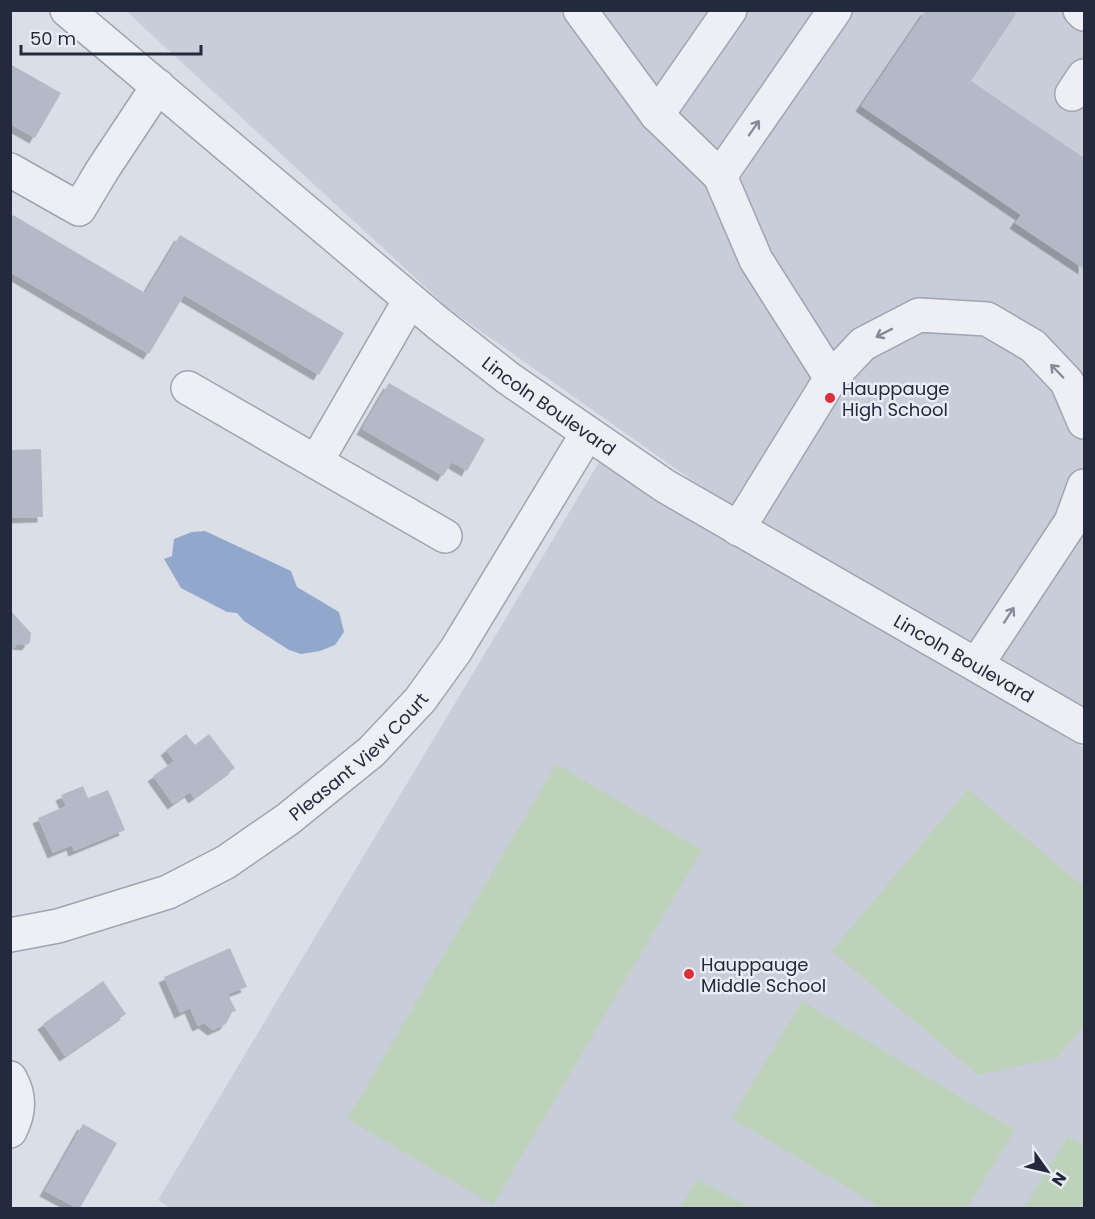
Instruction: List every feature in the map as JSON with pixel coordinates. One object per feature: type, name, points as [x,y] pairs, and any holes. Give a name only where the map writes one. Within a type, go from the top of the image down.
[{"type":"street","name":"Lincoln Boulevard","points":[[67,10],[410,300],[508,378],[587,434],[665,486],[1084,727]]},
{"type":"street","points":[[580,10],[657,115],[720,176],[756,260],[831,378]]},
{"type":"street","points":[[657,115],[730,10]]},
{"type":"street","points":[[720,176],[835,10]]},
{"type":"street","points":[[1080,10],[1084,14]]},
{"type":"street","points":[[10,170],[79,209],[158,86]]},
{"type":"street","points":[[316,462],[410,300]]},
{"type":"street","points":[[738,529],[831,378],[863,344],[919,315],[987,319],[1033,346],[1067,382],[1084,422]]},
{"type":"street","points":[[188,388],[445,536]]},
{"type":"street","name":"Pleasant View Court","points":[[10,935],[58,926],[168,892],[226,862],[288,819],[371,752],[420,700],[456,650],[587,434]]},
{"type":"street","points":[[977,664],[1071,522],[1084,486]]},
{"type":"street","points":[[10,1078],[16,1088],[19,1103],[17,1118],[10,1131]]},
{"type":"shaded area","name":"Hauppauge High School","points":[[126,11],[1084,11],[1084,709],[703,488],[448,308]]},
{"type":"shaded area","name":"Hauppauge Middle School","points":[[601,459],[1084,748],[1084,1208],[170,1208],[158,1200]]},
{"type":"green space","points":[[556,764],[702,850],[493,1205],[347,1119]]},
{"type":"green space","points":[[968,789],[1084,887],[1084,1026],[1057,1058],[978,1075],[831,951]]},
{"type":"green space","points":[[802,1001],[1015,1130],[967,1208],[881,1208],[731,1118]]},
{"type":"green space","points":[[1068,1136],[1084,1146],[1084,1208],[1024,1208]]},
{"type":"green space","points":[[697,1179],[751,1208],[680,1208]]},
{"type":"water","points":[[205,531],[291,571],[297,587],[339,612],[344,632],[335,645],[320,651],[301,654],[289,650],[244,621],[237,613],[227,612],[181,588],[164,559],[172,556],[174,539],[192,532]]},
{"type":"building","points":[[926,10],[1011,10],[1016,14],[971,81],[1084,158],[1084,269],[1015,223],[1021,215],[861,106]]},
{"type":"building","points":[[10,64],[61,93],[35,138],[10,124]]},
{"type":"building","points":[[13,215],[145,293],[180,235],[344,333],[319,375],[184,295],[149,354],[10,272],[10,219]]},
{"type":"building","points":[[389,383],[485,439],[467,471],[452,462],[443,476],[362,429]]},
{"type":"building","points":[[41,449],[43,517],[10,518],[10,450]]},
{"type":"building","points":[[10,610],[31,633],[30,642],[27,645],[18,644],[10,651]]},
{"type":"building","points":[[186,734],[195,745],[209,734],[235,768],[194,798],[190,792],[173,804],[153,776],[174,761],[166,750]]},
{"type":"building","points":[[83,786],[88,798],[108,790],[125,830],[74,851],[72,845],[53,853],[38,818],[66,806],[61,795]]},
{"type":"building","points":[[230,948],[247,987],[228,994],[236,1011],[232,1012],[226,1024],[213,1030],[204,1023],[198,1026],[190,1008],[180,1013],[164,977]]},
{"type":"building","points":[[103,981],[126,1014],[65,1056],[43,1024]]},
{"type":"building","points":[[83,1124],[117,1143],[80,1208],[77,1208],[45,1191]]},
{"type":"place","name":"Hauppauge High School","points":[[830,398]]},
{"type":"place","name":"Hauppauge Middle School","points":[[689,974]]}]
